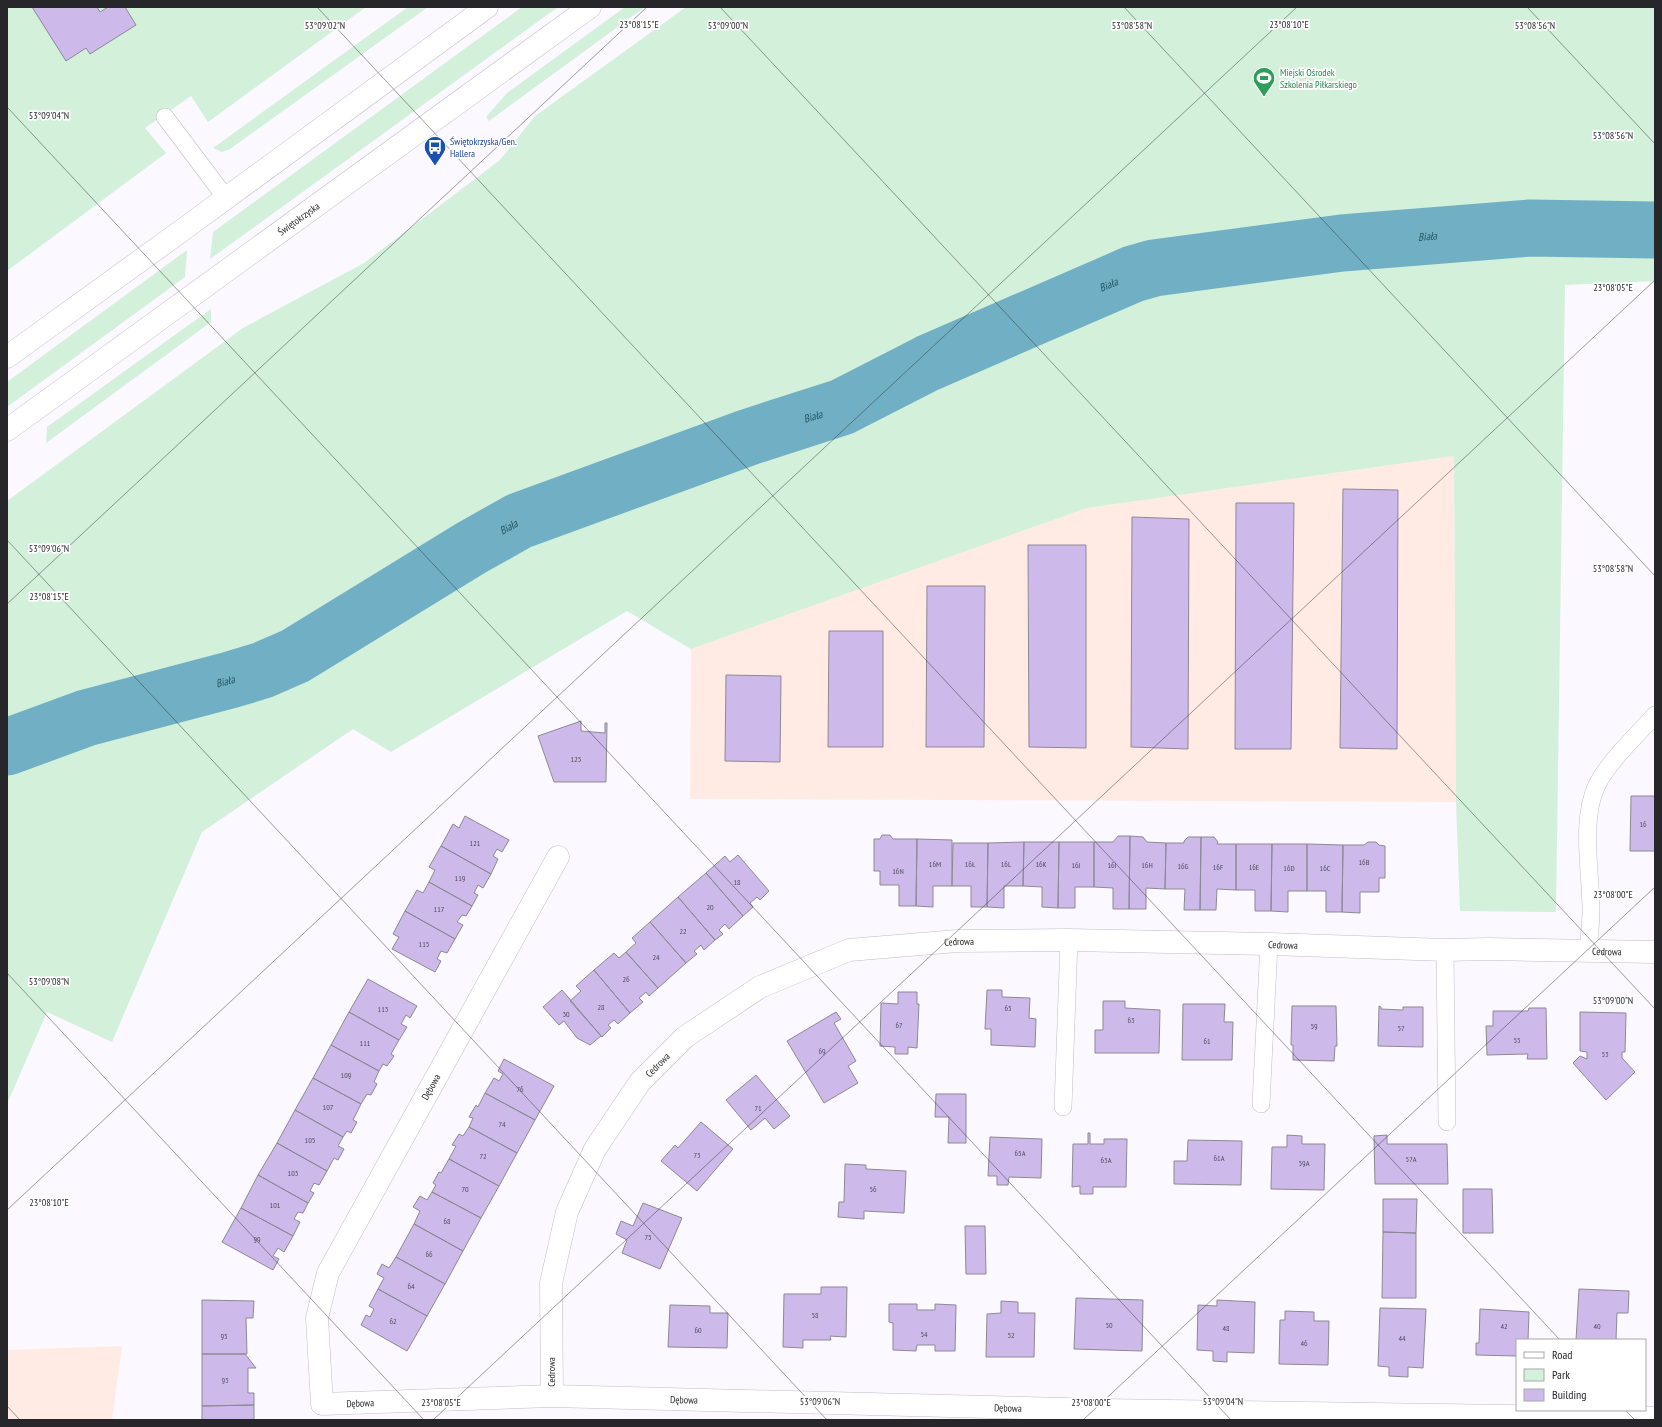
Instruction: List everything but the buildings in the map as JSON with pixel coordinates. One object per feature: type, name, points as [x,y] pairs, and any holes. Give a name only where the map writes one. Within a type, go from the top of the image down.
[{"type":"street","points":[[7,357],[487,7]]},
{"type":"street","name":"Świętokrzyska","points":[[7,430],[590,7]]},
{"type":"street","name":"Dębowa","points":[[558,857],[328,1273],[318,1318],[322,1412],[552,1396],[1102,1415],[1655,1418]]},
{"type":"street","name":"Cedrowa","points":[[552,1396],[551,1284],[567,1212],[595,1149],[640,1082],[685,1037],[760,987],[849,950],[957,941],[1069,940],[1269,944],[1444,950],[1489,949],[1655,952]]},
{"type":"lane","points":[[165,117],[226,198]]},
{"type":"lane","points":[[1588,950],[1591,913],[1588,826],[1590,803],[1598,784],[1608,768],[1655,714]]},
{"type":"lane","points":[[1062,1107],[1069,940]]},
{"type":"lane","points":[[1261,1104],[1269,944]]},
{"type":"lane","points":[[1444,950],[1447,1122]]},
{"type":"shaded area","points":[[1454,456],[1456,802],[690,799],[691,649],[1087,508]]},
{"type":"shaded area","points":[[122,1346],[112,1420],[7,1420],[7,1350]]},
{"type":"green space","points":[[7,7],[366,7],[208,122],[191,96],[145,128],[166,153],[7,271]]},
{"type":"green space","points":[[408,7],[428,7],[230,149],[222,152],[213,148]]},
{"type":"green space","points":[[522,7],[558,7],[210,259],[213,232]]},
{"type":"green space","points":[[625,7],[645,7],[489,121],[486,117],[507,93]]},
{"type":"green space","points":[[686,7],[1655,7],[1655,281],[1565,285],[1556,912],[1460,911],[1456,802],[1454,456],[1087,508],[691,649],[627,611],[391,752],[353,729],[202,832],[112,1042],[47,1012],[7,1104],[7,501],[243,328],[364,263],[500,160],[535,116]]},
{"type":"green space","points":[[187,250],[185,277],[7,407],[7,382]]},
{"type":"green space","points":[[211,309],[211,322],[46,443],[47,427]]},
{"type":"waterway","name":"Biała","points":[[7,747],[86,718],[263,670],[295,656],[471,548],[519,521],[749,437],[842,407],[928,363],[1133,274],[1154,268],[1342,243],[1530,228],[1655,230]]},
{"type":"place","name":"Miejski Ośrodek Szkolenia Piłkarskiego","points":[[1264,98]]},
{"type":"place","name":"Świętokrzyska/Gen. Hallera","points":[[435,166]]}]
